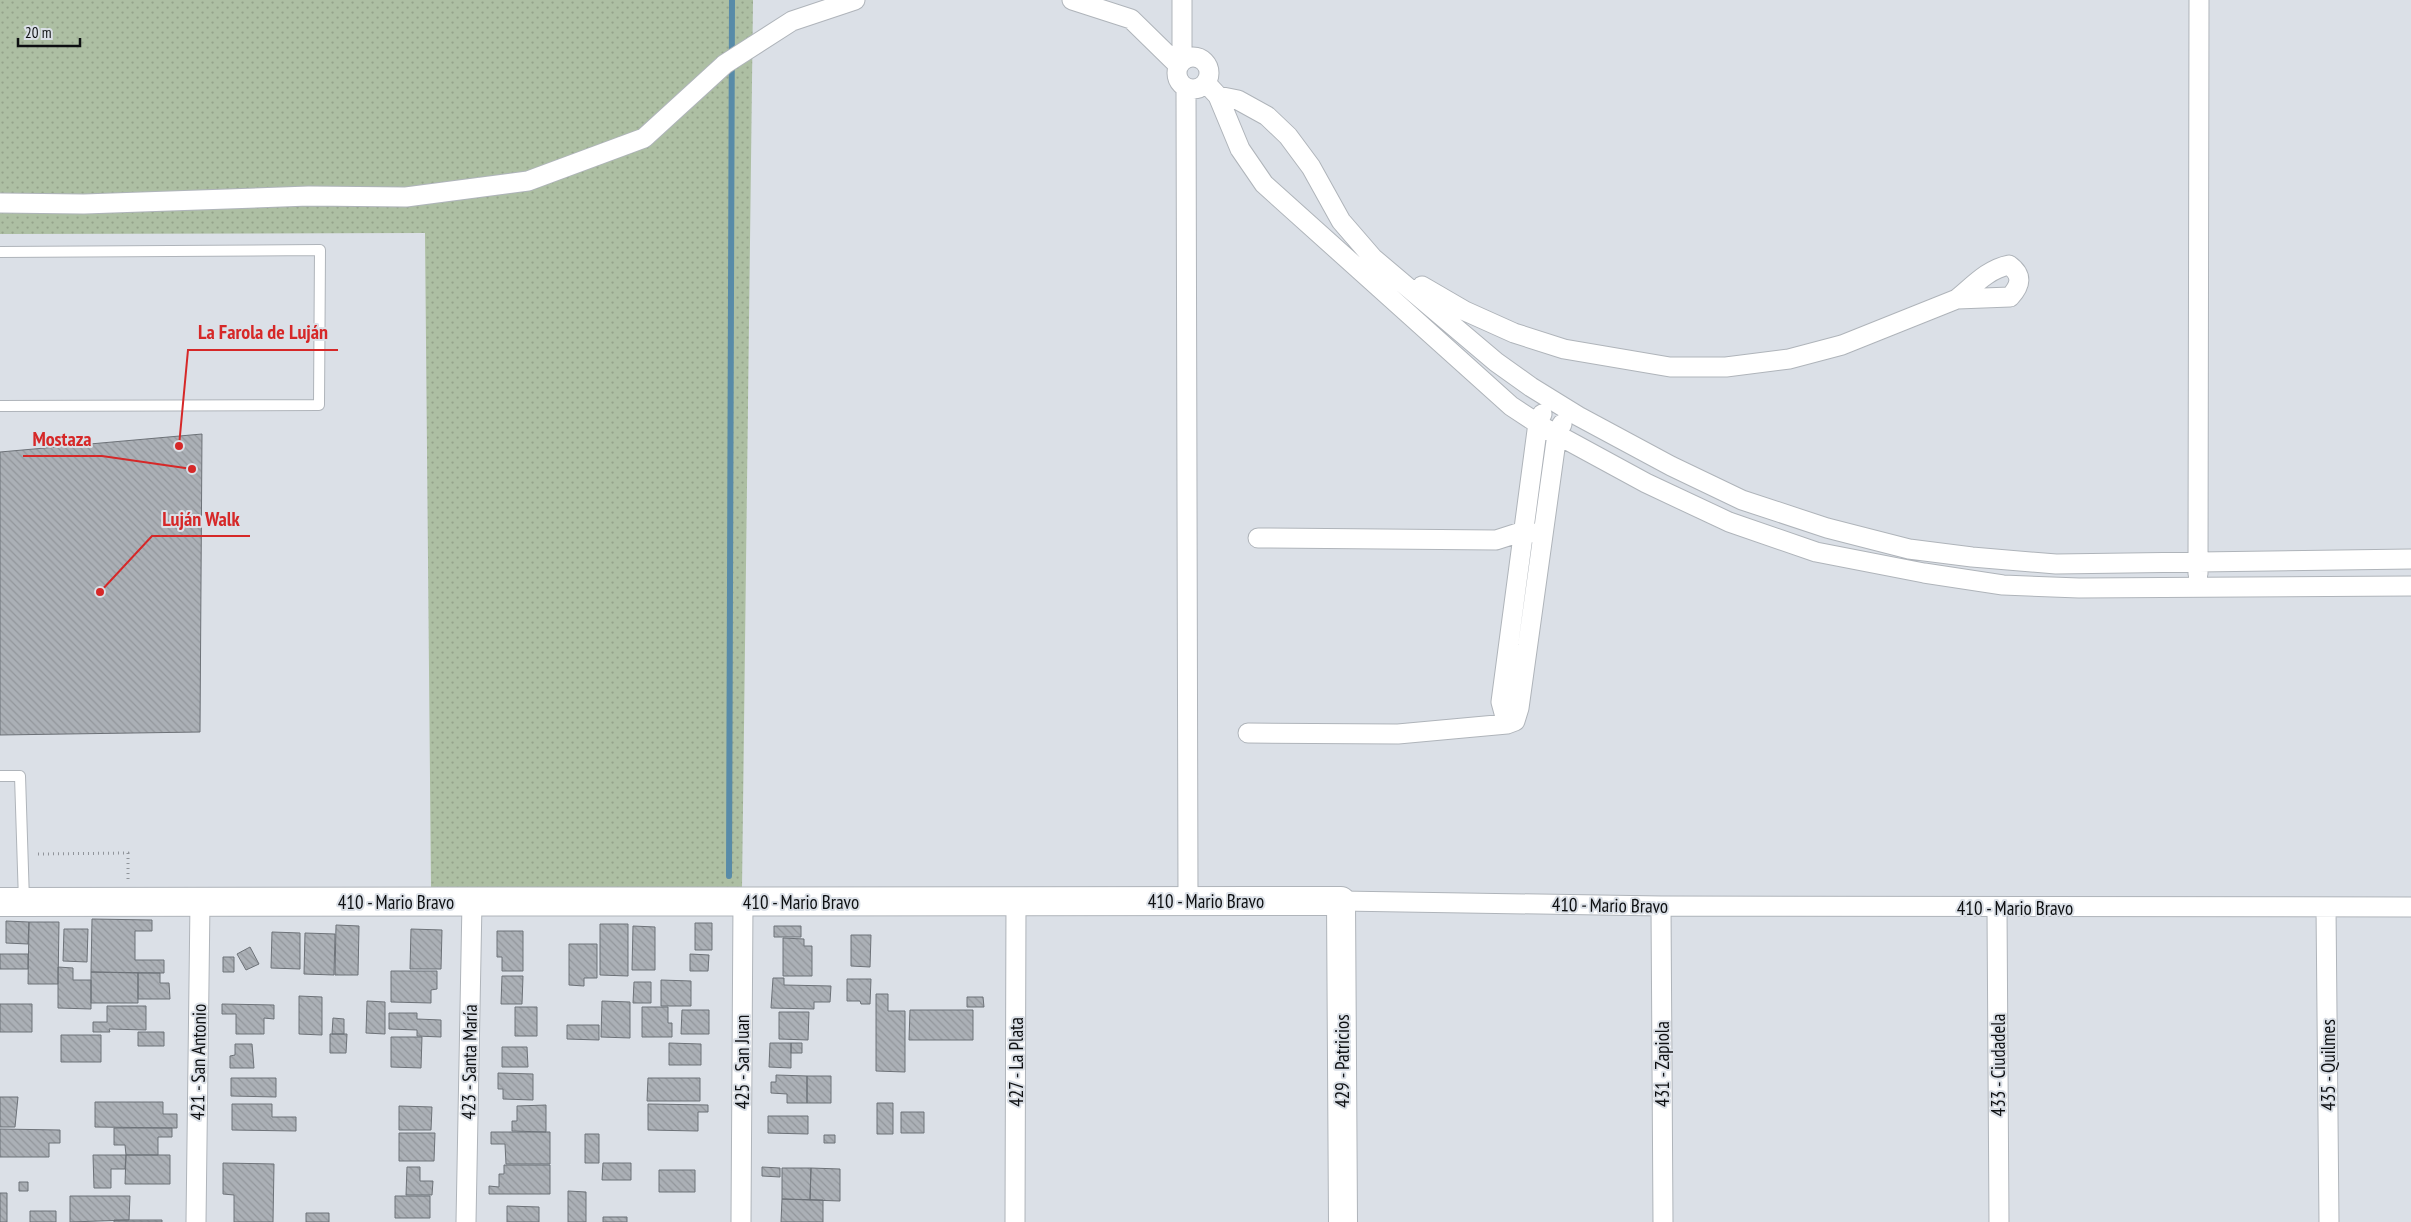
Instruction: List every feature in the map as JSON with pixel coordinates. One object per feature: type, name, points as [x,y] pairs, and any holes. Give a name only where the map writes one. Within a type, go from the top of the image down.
[{"type":"street","points":[[0,203],[84,204],[309,196],[406,197],[528,182],[644,138],[732,59],[792,21],[855,0]]},
{"type":"street","points":[[1072,0],[1130,20],[1180,62]]},
{"type":"street","points":[[1182,0],[1180,62],[1176,77],[1186,88],[1188,901]]},
{"type":"street","points":[[2198,587],[2199,0]]},
{"type":"street","points":[[1180,62],[1194,56],[1204,61],[1210,72],[1212,89],[1240,149],[1264,184],[1496,362],[1549,398],[1671,466],[1742,500],[1827,528],[1909,549],[2056,564],[2411,559]]},
{"type":"street","points":[[1186,88],[1212,89],[1238,100],[1267,116],[1288,136],[1311,167],[1366,263],[1511,406],[1557,434],[1646,483],[1729,522],[1816,552],[1924,573],[2003,584],[2079,588],[2411,586]]},
{"type":"street","points":[[1366,263],[1514,333],[1564,349],[1670,367],[1726,367],[1789,359],[1842,345],[1957,299]]},
{"type":"street","points":[[1507,724],[1502,702],[1524,531],[1538,423],[1549,398]]},
{"type":"street","points":[[1248,733],[1398,734],[1507,724],[1514,721],[1519,708],[1557,434],[1569,410]]},
{"type":"street","points":[[1258,538],[1496,540],[1524,531],[1543,535]]},
{"type":"street","name":"427 - La Plata","points":[[1015,1222],[1016,901]]},
{"type":"street","name":"410 - Mario Bravo","points":[[12,902],[1341,901],[1661,906],[1997,908],[2411,907]]},
{"type":"street","name":"429 - Patricios","points":[[1341,901],[1343,1222]]},
{"type":"street","name":"421 - San Antonio","points":[[196,1222],[200,902]]},
{"type":"street","name":"423 - Santa María","points":[[466,1222],[472,902]]},
{"type":"street","name":"425 - San Juan","points":[[741,1222],[743,902]]},
{"type":"street","name":"431 - Zapiola","points":[[1661,906],[1663,1222]]},
{"type":"street","name":"435 - Quilmes","points":[[2326,907],[2329,1222]]},
{"type":"street","name":"433 - Ciudadela","points":[[1997,908],[1999,1222]]},
{"type":"lane","points":[[0,252],[320,250],[321,315],[319,405],[0,406]]},
{"type":"lane","points":[[0,776],[20,776],[22,854],[12,902]]},
{"type":"path","points":[[22,854],[128,853]]},
{"type":"green space","points":[[0,0],[753,0],[742,888],[431,887],[425,233],[0,234]]},
{"type":"building","points":[[202,434],[200,732],[0,735],[0,452]]},
{"type":"building","points":[[92,919],[152,920],[152,931],[135,931],[135,960],[164,960],[164,973],[91,972]]},
{"type":"building","points":[[6,921],[29,922],[28,944],[6,943]]},
{"type":"building","points":[[29,922],[59,922],[58,984],[28,984]]},
{"type":"building","points":[[695,923],[712,923],[712,950],[695,950]]},
{"type":"building","points":[[600,924],[628,924],[628,976],[600,975]]},
{"type":"building","points":[[336,925],[359,926],[358,975],[335,975]]},
{"type":"building","points":[[633,926],[655,927],[655,970],[632,970]]},
{"type":"building","points":[[774,926],[801,926],[801,937],[774,937]]},
{"type":"building","points":[[64,929],[88,929],[87,962],[63,961]]},
{"type":"building","points":[[411,929],[442,930],[441,969],[410,969]]},
{"type":"building","points":[[497,931],[523,931],[523,971],[502,971],[502,957],[497,957]]},
{"type":"building","points":[[272,932],[300,933],[300,969],[271,968]]},
{"type":"building","points":[[305,933],[335,934],[334,975],[304,974]]},
{"type":"building","points":[[851,935],[871,935],[870,967],[851,966]]},
{"type":"building","points":[[783,938],[804,939],[804,946],[812,946],[812,976],[783,976]]},
{"type":"building","points":[[569,944],[597,944],[597,978],[584,978],[584,986],[569,985]]},
{"type":"building","points":[[250,947],[259,964],[246,970],[237,954]]},
{"type":"building","points":[[0,954],[28,954],[28,969],[0,969]]},
{"type":"building","points":[[690,954],[709,955],[708,971],[690,971]]},
{"type":"building","points":[[223,957],[234,957],[234,972],[223,972]]},
{"type":"building","points":[[58,967],[73,968],[73,980],[91,980],[91,1009],[58,1008]]},
{"type":"building","points":[[391,971],[437,971],[437,989],[431,990],[431,1003],[391,1002]]},
{"type":"building","points":[[91,972],[138,973],[138,1003],[91,1003]]},
{"type":"building","points":[[138,973],[160,973],[160,983],[169,983],[170,999],[138,999]]},
{"type":"building","points":[[502,976],[523,976],[522,1004],[501,1004]]},
{"type":"building","points":[[773,978],[784,978],[784,985],[831,986],[830,1002],[814,1002],[814,1009],[771,1008]]},
{"type":"building","points":[[847,979],[871,979],[870,1004],[861,1004],[860,1001],[847,1001]]},
{"type":"building","points":[[661,980],[691,981],[691,1006],[661,1006]]},
{"type":"building","points":[[634,982],[651,982],[651,1003],[633,1003]]},
{"type":"building","points":[[876,994],[888,994],[888,1011],[905,1011],[905,1072],[876,1071]]},
{"type":"building","points":[[299,996],[322,997],[322,1035],[299,1034]]},
{"type":"building","points":[[967,997],[983,997],[984,1007],[967,1007]]},
{"type":"building","points":[[367,1001],[385,1002],[385,1034],[366,1033]]},
{"type":"building","points":[[602,1001],[630,1002],[630,1038],[601,1037]]},
{"type":"building","points":[[0,1004],[32,1004],[32,1032],[0,1032]]},
{"type":"building","points":[[222,1004],[274,1005],[274,1019],[264,1018],[264,1034],[236,1034],[236,1014],[222,1014]]},
{"type":"building","points":[[107,1006],[146,1006],[146,1030],[109,1029],[110,1032],[93,1032],[93,1022],[107,1022]]},
{"type":"building","points":[[515,1007],[537,1007],[537,1036],[515,1036]]},
{"type":"building","points":[[642,1007],[668,1007],[668,1023],[672,1023],[672,1037],[642,1037]]},
{"type":"building","points":[[682,1010],[709,1010],[709,1034],[681,1034]]},
{"type":"building","points":[[910,1010],[973,1010],[973,1040],[909,1040]]},
{"type":"building","points":[[779,1012],[809,1012],[808,1040],[779,1039]]},
{"type":"building","points":[[389,1013],[417,1013],[417,1019],[441,1020],[441,1037],[417,1036],[417,1030],[389,1029]]},
{"type":"building","points":[[333,1018],[344,1019],[344,1034],[332,1034]]},
{"type":"building","points":[[567,1025],[599,1025],[599,1040],[567,1039]]},
{"type":"building","points":[[138,1032],[164,1032],[164,1046],[138,1046]]},
{"type":"building","points":[[330,1034],[347,1034],[346,1053],[330,1053]]},
{"type":"building","points":[[61,1035],[101,1035],[101,1062],[61,1062]]},
{"type":"building","points":[[391,1037],[422,1037],[421,1068],[391,1067]]},
{"type":"building","points":[[669,1043],[701,1044],[701,1065],[669,1065]]},
{"type":"building","points":[[770,1043],[791,1043],[791,1068],[769,1067]]},
{"type":"building","points":[[791,1043],[802,1043],[802,1053],[791,1053]]},
{"type":"building","points":[[235,1044],[252,1044],[254,1068],[230,1068],[230,1056],[235,1055]]},
{"type":"building","points":[[502,1047],[527,1047],[528,1067],[502,1067]]},
{"type":"building","points":[[498,1073],[533,1074],[533,1100],[503,1099],[503,1089],[498,1089]]},
{"type":"building","points":[[776,1075],[807,1076],[807,1103],[787,1103],[787,1094],[771,1093],[771,1082],[776,1082]]},
{"type":"building","points":[[807,1076],[831,1076],[831,1103],[807,1103]]},
{"type":"building","points":[[231,1078],[276,1078],[276,1097],[231,1096]]},
{"type":"building","points":[[648,1078],[700,1078],[700,1101],[647,1101]]},
{"type":"building","points":[[0,1097],[18,1097],[15,1127],[0,1127]]},
{"type":"building","points":[[95,1102],[163,1102],[163,1114],[177,1114],[177,1128],[95,1127]]},
{"type":"building","points":[[877,1103],[893,1103],[893,1134],[877,1134]]},
{"type":"building","points":[[232,1104],[272,1104],[272,1117],[296,1117],[296,1131],[232,1130]]},
{"type":"building","points":[[648,1104],[708,1105],[708,1112],[698,1112],[698,1131],[648,1130]]},
{"type":"building","points":[[546,1105],[546,1132],[512,1131],[512,1121],[517,1121],[517,1106]]},
{"type":"building","points":[[399,1106],[432,1107],[431,1130],[399,1130]]},
{"type":"building","points":[[901,1112],[924,1112],[924,1133],[901,1133]]},
{"type":"building","points":[[768,1116],[808,1116],[808,1134],[768,1133]]},
{"type":"building","points":[[114,1128],[172,1128],[172,1137],[158,1137],[158,1155],[126,1155],[125,1145],[114,1145]]},
{"type":"building","points":[[0,1129],[60,1130],[60,1143],[49,1143],[49,1157],[0,1157]]},
{"type":"building","points":[[491,1132],[550,1132],[550,1164],[506,1164],[505,1144],[491,1144]]},
{"type":"building","points":[[399,1133],[435,1133],[434,1161],[399,1161]]},
{"type":"building","points":[[585,1134],[599,1134],[599,1163],[585,1163]]},
{"type":"building","points":[[824,1135],[835,1135],[835,1143],[824,1143]]},
{"type":"building","points":[[93,1155],[126,1155],[125,1169],[111,1169],[111,1188],[94,1188]]},
{"type":"building","points":[[126,1155],[170,1155],[170,1184],[125,1184]]},
{"type":"building","points":[[223,1163],[274,1164],[273,1222],[234,1222],[234,1195],[223,1194]]},
{"type":"building","points":[[603,1163],[631,1163],[631,1180],[602,1180]]},
{"type":"building","points":[[504,1165],[550,1165],[550,1194],[489,1194],[489,1186],[499,1187],[499,1174],[504,1174]]},
{"type":"building","points":[[407,1167],[420,1167],[420,1181],[433,1181],[432,1195],[406,1195]]},
{"type":"building","points":[[762,1167],[780,1168],[780,1177],[762,1176]]},
{"type":"building","points":[[782,1168],[811,1168],[810,1200],[782,1199]]},
{"type":"building","points":[[811,1168],[840,1169],[840,1201],[810,1200]]},
{"type":"building","points":[[659,1170],[695,1170],[695,1192],[659,1192]]},
{"type":"building","points":[[19,1182],[28,1182],[28,1191],[19,1191]]},
{"type":"building","points":[[568,1191],[586,1192],[586,1222],[568,1222]]},
{"type":"building","points":[[0,1193],[7,1193],[7,1222],[0,1222]]},
{"type":"building","points":[[70,1196],[130,1196],[129,1220],[70,1222]]},
{"type":"building","points":[[395,1196],[430,1196],[430,1218],[395,1218]]},
{"type":"building","points":[[782,1199],[823,1200],[823,1222],[781,1222]]},
{"type":"building","points":[[507,1206],[539,1207],[539,1222],[507,1222]]},
{"type":"building","points":[[30,1211],[56,1211],[56,1222],[30,1222]]},
{"type":"building","points":[[306,1213],[329,1213],[329,1222],[306,1222]]},
{"type":"building","points":[[603,1217],[627,1217],[627,1222],[603,1222]]},
{"type":"building","points":[[114,1220],[162,1220],[162,1222],[114,1222]]},
{"type":"waterway","points":[[729,876],[732,0]]},
{"type":"place","name":"La Farola de Luján","points":[[179,446]]},
{"type":"place","name":"Mostaza","points":[[192,469]]},
{"type":"place","name":"Luján Walk","points":[[100,592]]}]
